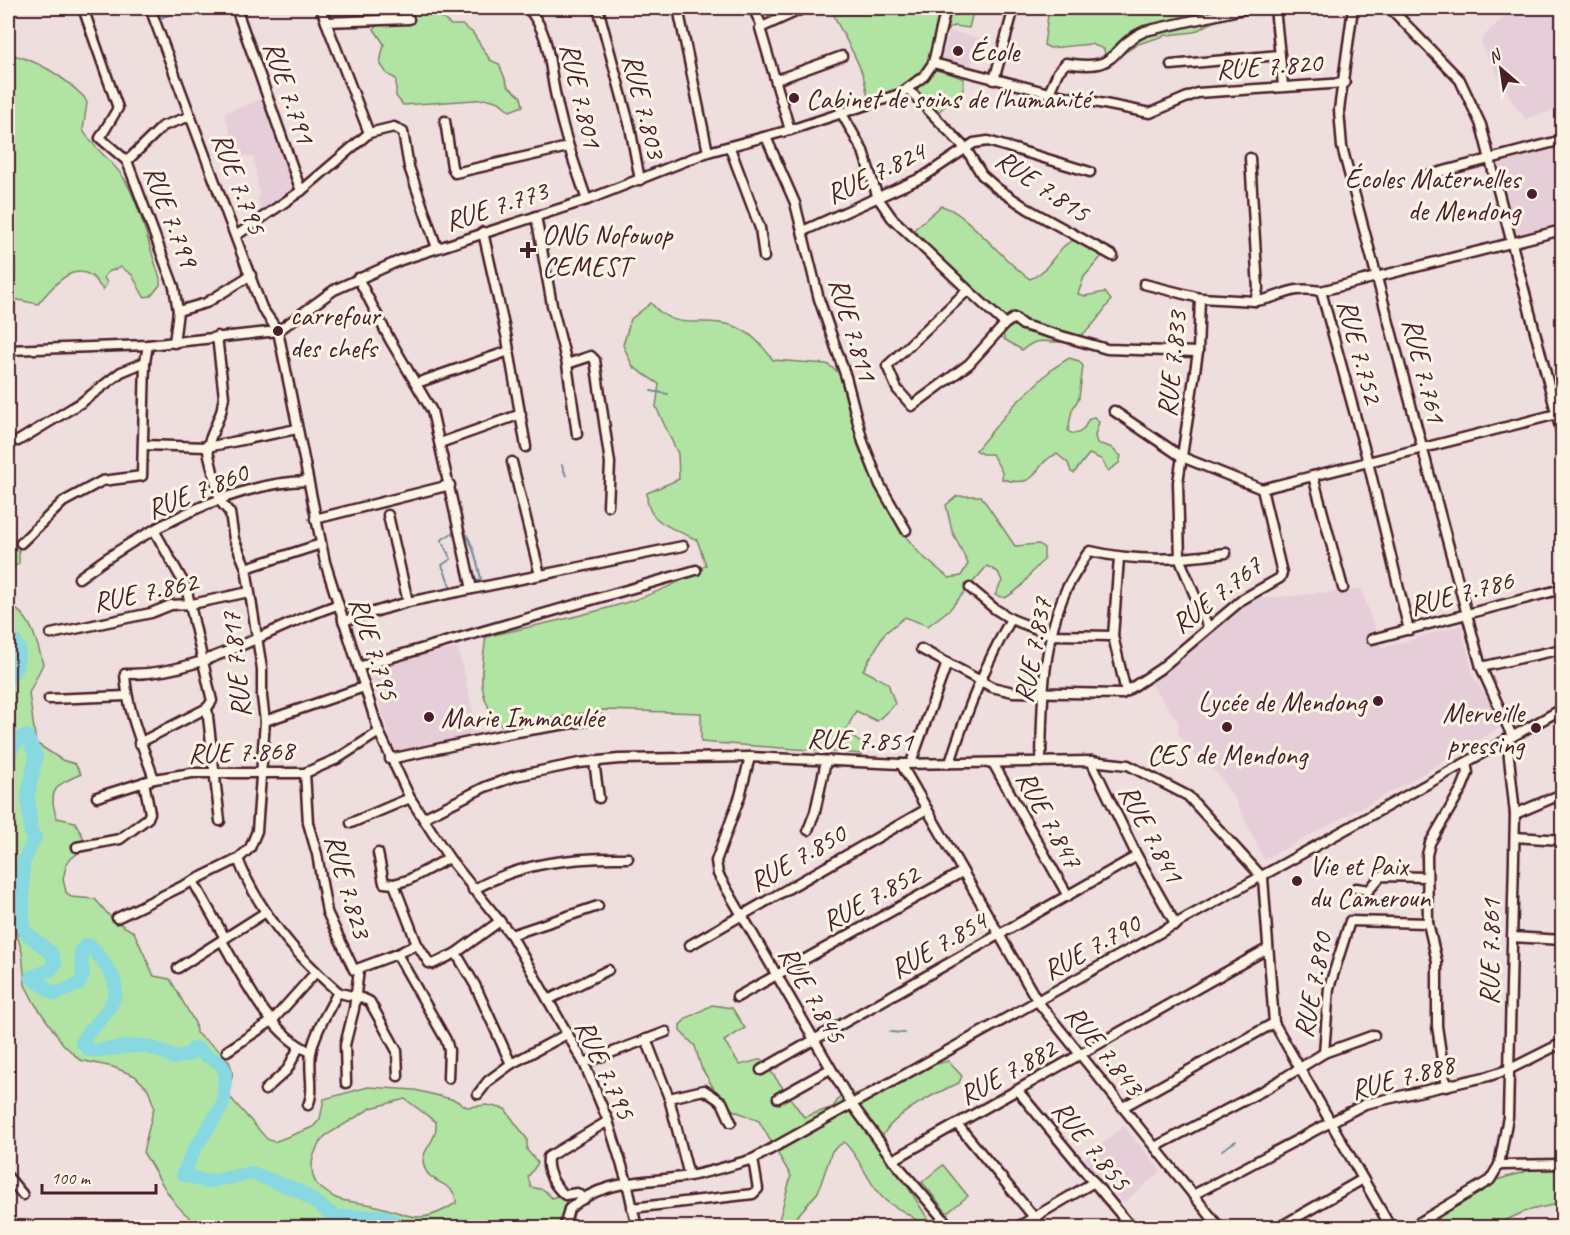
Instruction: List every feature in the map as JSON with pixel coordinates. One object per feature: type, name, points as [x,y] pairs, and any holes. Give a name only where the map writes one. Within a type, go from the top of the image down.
[{"type":"street","points":[[8,13],[12,8]]},
{"type":"street","name":"RUE 7.799","points":[[82,8],[118,108],[100,138],[127,161],[174,287],[178,311],[206,303],[251,275]]},
{"type":"street","name":"RUE 7.795","points":[[150,8],[237,235],[262,308],[278,331],[321,544],[337,605],[379,732],[410,798],[473,890],[511,935],[584,1063],[608,1121],[627,1182],[637,1227]]},
{"type":"street","name":"RUE 7.791","points":[[236,8],[301,191]]},
{"type":"street","points":[[321,8],[369,133]]},
{"type":"street","name":"RUE 7.801","points":[[487,8],[529,9],[542,30],[552,63],[555,94],[568,147],[587,200]]},
{"type":"street","name":"RUE 7.803","points":[[598,8],[630,127],[640,180]]},
{"type":"street","points":[[678,8],[708,152]]},
{"type":"street","points":[[753,8],[762,26],[760,31],[790,130]]},
{"type":"street","points":[[762,26],[804,8]]},
{"type":"street","name":"RUE 7.773","points":[[278,331],[326,295],[358,278],[483,232],[587,200],[708,152],[730,148],[790,130],[908,89],[924,76],[933,63],[946,8]]},
{"type":"street","points":[[994,80],[1014,8]]},
{"type":"street","points":[[1049,93],[1058,72],[1066,63],[1097,65],[1110,60],[1137,35],[1248,8]]},
{"type":"street","points":[[1275,8],[1283,85]]},
{"type":"street","name":"RUE 7.761","points":[[1353,8],[1339,130],[1349,177],[1378,276],[1481,667],[1510,737]]},
{"type":"street","points":[[1390,8],[1463,85],[1480,125],[1560,413],[1563,435]]},
{"type":"street","points":[[326,22],[409,19]]},
{"type":"street","points":[[1171,65],[1280,55]]},
{"type":"street","points":[[776,80],[842,56]]},
{"type":"street","name":"RUE 7.820","points":[[933,63],[1049,93],[1150,113],[1197,93],[1283,85],[1345,83]]},
{"type":"street","name":"RUE 7.815","points":[[908,89],[966,149],[982,176],[1028,209],[1113,256]]},
{"type":"street","points":[[841,112],[862,151],[878,198],[892,218],[1005,324]]},
{"type":"street","points":[[127,161],[163,126],[191,116]]},
{"type":"street","points":[[445,122],[455,173],[568,147]]},
{"type":"street","points":[[237,235],[301,191],[369,133],[394,128],[403,132],[409,167],[437,248]]},
{"type":"street","name":"RUE 7.811","points":[[766,137],[795,203],[819,299],[846,377],[863,442],[880,485],[906,530]]},
{"type":"street","points":[[1421,177],[1563,140]]},
{"type":"street","points":[[966,149],[974,143],[988,141],[1090,172]]},
{"type":"street","points":[[730,148],[760,228],[764,257]]},
{"type":"street","name":"RUE 7.824","points":[[802,231],[923,177],[966,149]]},
{"type":"street","points":[[1250,158],[1258,281],[1255,301],[1272,299],[1282,292],[1299,287],[1321,291]]},
{"type":"street","points":[[536,216],[552,304],[567,364],[577,434]]},
{"type":"street","name":"RUE 7.752","points":[[1409,630],[1368,462],[1321,291],[1563,230]]},
{"type":"street","points":[[483,232],[509,351],[526,447]]},
{"type":"street","points":[[358,278],[432,411],[472,589]]},
{"type":"street","points":[[1144,284],[1200,298]]},
{"type":"street","points":[[968,290],[887,366],[897,388],[912,406],[969,364],[1005,324],[1014,318],[1023,325],[1107,349],[1197,352]]},
{"type":"street","name":"RUE 7.833","points":[[1208,627],[1180,560],[1178,482],[1197,352],[1200,298],[1255,301]]},
{"type":"street","points":[[174,343],[178,311]]},
{"type":"street","points":[[8,350],[148,345],[278,331]]},
{"type":"street","points":[[207,447],[221,412],[224,397],[217,336]]},
{"type":"street","points":[[21,543],[63,502],[107,479],[140,478],[142,476],[145,362],[148,345]]},
{"type":"street","points":[[417,383],[509,351]]},
{"type":"street","points":[[567,364],[591,356],[595,360],[610,463],[608,506]]},
{"type":"street","points":[[18,441],[82,402],[117,375],[145,362]]},
{"type":"street","points":[[1114,411],[1182,457],[1262,489],[1560,413]]},
{"type":"street","points":[[440,443],[521,414]]},
{"type":"street","points":[[143,445],[207,447],[297,429]]},
{"type":"street","name":"RUE 7.817","points":[[117,918],[194,883],[238,859],[249,848],[257,831],[265,722],[257,640],[246,568],[234,539],[230,513],[220,501],[207,447]]},
{"type":"street","points":[[512,462],[540,575]]},
{"type":"street","points":[[1313,476],[1343,588]]},
{"type":"street","name":"RUE 7.860","points":[[79,578],[105,558],[183,513],[273,484],[308,481]]},
{"type":"street","points":[[315,519],[450,485]]},
{"type":"street","name":"RUE 7.767","points":[[921,649],[979,681],[1013,692],[1106,695],[1126,692],[1160,669],[1243,599],[1280,578],[1282,573],[1262,489]]},
{"type":"street","points":[[388,515],[408,602]]},
{"type":"street","points":[[139,743],[207,708],[212,701],[192,604],[181,575],[154,530]]},
{"type":"street","points":[[246,568],[321,544]]},
{"type":"street","points":[[343,621],[408,602],[683,546]]},
{"type":"street","name":"RUE 7.837","points":[[1041,762],[1042,694],[1052,635],[1066,590],[1088,553],[1119,558]]},
{"type":"street","points":[[1126,692],[1113,636],[1119,558],[1180,560],[1226,553]]},
{"type":"street","points":[[358,667],[696,570]]},
{"type":"street","points":[[970,588],[1011,619],[1052,635],[1113,636]]},
{"type":"street","name":"RUE 7.786","points":[[1372,639],[1563,589]]},
{"type":"street","name":"RUE 7.862","points":[[51,634],[151,613],[171,605],[192,604],[249,591]]},
{"type":"street","points":[[154,779],[139,743],[126,696],[125,674],[149,674],[203,661],[257,640],[288,622],[337,605]]},
{"type":"street","points":[[950,763],[979,681],[1011,619]]},
{"type":"street","points":[[1481,667],[1563,649]]},
{"type":"street","points":[[911,763],[947,663]]},
{"type":"street","points":[[265,722],[364,687]]},
{"type":"street","points":[[49,699],[126,696]]},
{"type":"street","points":[[207,708],[220,821]]},
{"type":"street","name":"RUE 7.790","points":[[627,1182],[689,1176],[753,1159],[1263,878],[1563,709]]},
{"type":"street","points":[[390,759],[511,733],[598,719]]},
{"type":"street","name":"RUE 7.868","points":[[97,797],[154,779],[214,772],[305,773],[337,759],[379,732]]},
{"type":"street","name":"RUE 7.861","points":[[1499,1165],[1508,1117],[1510,1070],[1515,814],[1510,737]]},
{"type":"street","name":"RUE 7.851","points":[[423,818],[502,780],[544,769],[594,761],[750,757],[901,764],[1091,761],[1128,765],[1188,796],[1263,878]]},
{"type":"street","name":"RUE 7.845","points":[[750,757],[740,796],[716,861],[718,874],[851,1103],[893,1160],[951,1227]]},
{"type":"street","points":[[594,761],[598,798]]},
{"type":"street","points":[[808,830],[815,812],[826,761]]},
{"type":"street","name":"RUE 7.841","points":[[1091,761],[1137,856],[1176,925]]},
{"type":"street","name":"RUE 7.847","points":[[993,763],[1068,896]]},
{"type":"street","points":[[1446,1087],[1437,1026],[1436,956],[1428,923],[1427,877],[1430,843],[1456,802],[1468,773],[1466,763]]},
{"type":"street","name":"RUE 7.843","points":[[901,764],[1038,1002],[1220,1227]]},
{"type":"street","name":"RUE 7.823","points":[[305,773],[308,823],[317,854],[327,912],[352,967],[359,970],[397,954],[446,1040],[449,1050],[448,1078]]},
{"type":"street","points":[[77,847],[120,839],[148,818],[150,813],[144,782]]},
{"type":"street","points":[[1515,814],[1563,794]]},
{"type":"street","points":[[351,824],[410,798]]},
{"type":"street","name":"RUE 7.850","points":[[690,945],[927,809]]},
{"type":"street","points":[[1515,837],[1563,840]]},
{"type":"street","points":[[378,853],[384,883],[394,884],[408,880],[450,858]]},
{"type":"street","name":"RUE 7.854","points":[[760,1070],[1137,856]]},
{"type":"street","points":[[473,890],[512,872],[540,863],[589,857],[628,858]]},
{"type":"street","points":[[238,859],[253,892],[266,912],[316,972],[338,992],[370,1002],[397,1051],[398,1076]]},
{"type":"street","name":"RUE 7.852","points":[[737,997],[962,872]]},
{"type":"street","points":[[1356,888],[1369,890],[1378,878],[1385,875],[1427,877]]},
{"type":"street","points":[[1263,878],[1274,1023],[1391,1227]]},
{"type":"street","points":[[194,883],[275,1028],[299,1047],[311,1052]]},
{"type":"street","points":[[394,884],[417,944],[429,963],[433,964],[456,953],[500,921]]},
{"type":"street","points":[[511,935],[598,906]]},
{"type":"street","points":[[178,968],[266,912]]},
{"type":"street","name":"RUE 7.890","points":[[1155,1147],[1266,1089],[1324,1053],[1329,988],[1347,924],[1353,920],[1428,923]]},
{"type":"street","points":[[1512,937],[1563,940]]},
{"type":"street","points":[[397,954],[417,944]]},
{"type":"street","name":"RUE 7.882","points":[[893,1160],[1018,1092],[1267,949]]},
{"type":"street","points":[[456,953],[475,985],[511,1064]]},
{"type":"street","points":[[346,1083],[345,1045],[359,970]]},
{"type":"street","points":[[548,1000],[608,970]]},
{"type":"street","points":[[227,1051],[272,1021],[316,972]]},
{"type":"street","points":[[308,1105],[311,1098],[311,1052],[321,1023],[338,992]]},
{"type":"street","points":[[1123,1107],[1274,1023]]},
{"type":"street","points":[[584,1063],[666,1032]]},
{"type":"street","points":[[478,1094],[488,1081],[511,1064],[567,1034]]},
{"type":"street","points":[[1324,1053],[1374,1035]]},
{"type":"street","points":[[646,1039],[669,1098],[689,1176]]},
{"type":"street","name":"RUE 7.888","points":[[1192,1195],[1375,1101],[1446,1087],[1510,1070],[1563,1043]]},
{"type":"street","points":[[265,1090],[286,1070],[299,1047]]},
{"type":"street","points":[[778,1098],[830,1070]]},
{"type":"street","points":[[669,1098],[704,1090],[722,1102],[731,1122]]},
{"type":"street","name":"RUE 7.855","points":[[1018,1092],[1132,1227]]},
{"type":"street","points":[[584,1198],[579,1193],[563,1194],[553,1181],[546,1161],[549,1155],[608,1121]]},
{"type":"street","points":[[957,1124],[1043,1227]]},
{"type":"street","points":[[632,1208],[753,1194],[758,1189],[753,1159]]},
{"type":"street","points":[[1410,1227],[1490,1180],[1499,1165],[1563,1164]]},
{"type":"street","points":[[8,1177],[23,1195]]},
{"type":"street","points":[[1278,1227],[1363,1179]]},
{"type":"street","points":[[564,1227],[570,1209],[584,1198],[599,1190],[627,1182]]},
{"type":"street","points":[[1016,1227],[1094,1182]]},
{"type":"shaded area","points":[[1508,8],[1562,8],[1562,107],[1526,119],[1513,103],[1481,43],[1485,35],[1507,14]]},
{"type":"shaded area","name":"École","points":[[950,31],[981,38],[973,56],[977,62],[972,61],[971,66],[941,59]]},
{"type":"shaded area","points":[[265,98],[296,180],[293,190],[269,207],[268,214],[260,208],[253,157],[237,154],[224,113]]},
{"type":"shaded area","name":"Écoles Maternelles de Mendong","points":[[1561,143],[1562,223],[1521,235],[1512,233],[1494,164],[1496,160]]},
{"type":"shaded area","name":"Lycée de Mendong","points":[[1361,589],[1382,648],[1461,625],[1473,675],[1503,726],[1409,782],[1264,860],[1237,803],[1218,774],[1195,756],[1178,733],[1178,721],[1150,683],[1201,635],[1253,595],[1257,599]]},
{"type":"shaded area","name":"Marie Immaculée","points":[[458,648],[479,737],[396,756],[368,666]]},
{"type":"shaded area","points":[[1124,1126],[1161,1171],[1123,1203],[1096,1172],[1093,1173],[1082,1160]]},
{"type":"green space","points":[[410,8],[441,17],[451,25],[462,25],[473,33],[490,60],[499,64],[508,86],[521,97],[523,106],[510,111],[499,102],[489,99],[403,105],[396,96],[396,79],[387,74],[380,63],[384,44],[374,29],[380,22]]},
{"type":"green space","points":[[831,8],[974,8],[969,28],[955,26],[949,28],[938,62],[939,69],[964,79],[963,90],[936,114],[919,97],[872,107],[860,67]]},
{"type":"green space","points":[[1049,8],[1263,8],[1213,22],[1194,32],[1167,35],[1138,44],[1118,57],[1105,56],[1104,49],[1091,44],[1050,48],[1044,45]]},
{"type":"green space","points":[[8,54],[29,60],[49,70],[84,97],[87,103],[83,130],[125,180],[140,215],[160,278],[160,285],[151,296],[144,297],[132,275],[121,267],[108,272],[104,277],[107,283],[103,290],[92,276],[82,272],[67,275],[60,280],[38,304],[18,300],[8,293],[8,282],[15,268],[8,243]]},
{"type":"green space","points":[[941,206],[962,217],[1030,279],[1044,270],[1065,245],[1077,240],[1102,256],[1084,277],[1078,294],[1085,296],[1105,292],[1111,300],[1091,327],[1078,337],[1062,342],[1041,341],[1022,350],[1004,339],[1003,329],[992,310],[910,233]]},
{"type":"green space","points":[[651,303],[660,312],[680,321],[722,323],[734,326],[756,340],[773,360],[827,364],[845,377],[859,432],[885,504],[899,528],[920,554],[949,578],[961,576],[968,564],[952,531],[946,505],[957,496],[981,496],[1015,546],[1039,544],[1044,548],[1044,560],[1019,589],[1005,598],[995,595],[1002,581],[998,572],[987,566],[950,609],[928,626],[905,617],[885,633],[863,670],[888,683],[895,704],[877,721],[856,711],[845,732],[864,745],[863,754],[701,742],[701,713],[604,710],[502,726],[487,705],[482,684],[486,637],[570,618],[631,601],[684,579],[706,565],[697,540],[656,518],[648,503],[647,493],[679,479],[678,454],[656,407],[659,384],[633,367],[623,345],[631,319]]},
{"type":"green space","points":[[1069,358],[1079,361],[1083,366],[1079,398],[1072,410],[1068,431],[1078,433],[1088,420],[1094,417],[1099,422],[1095,436],[1097,443],[1110,447],[1121,456],[1119,463],[1108,471],[1101,459],[1089,454],[1074,473],[1071,472],[1068,463],[1057,454],[1043,463],[1031,478],[1024,481],[1002,479],[1002,472],[992,454],[982,454],[976,450],[1014,405],[1052,369]]},
{"type":"green space","points":[[19,550],[19,563],[8,572],[8,551]]},
{"type":"green space","points":[[8,604],[23,615],[28,622],[43,664],[29,693],[36,743],[62,760],[75,764],[81,774],[60,785],[56,789],[53,800],[57,818],[75,822],[85,841],[84,848],[67,862],[63,879],[66,892],[71,897],[95,899],[113,920],[134,932],[154,976],[170,979],[195,1023],[196,1033],[226,1057],[230,1063],[232,1077],[229,1096],[267,1139],[274,1142],[313,1127],[320,1119],[324,1099],[368,1087],[415,1090],[455,1100],[467,1107],[487,1105],[505,1109],[527,1139],[527,1150],[538,1163],[528,1177],[531,1187],[544,1190],[552,1198],[562,1194],[567,1198],[560,1227],[208,1228],[196,1222],[170,1196],[143,1152],[154,1107],[148,1089],[135,1076],[113,1067],[80,1060],[63,1044],[35,1004],[25,985],[22,952],[8,904]],"holes":[[[405,1099],[436,1122],[434,1135],[423,1160],[431,1177],[447,1186],[455,1196],[456,1203],[442,1211],[420,1217],[340,1200],[317,1185],[314,1179],[313,1159],[325,1136],[371,1108]]]},
{"type":"green space","points":[[712,1005],[732,1008],[745,1028],[724,1041],[740,1065],[762,1059],[804,1117],[833,1107],[842,1094],[856,1094],[910,1071],[948,1061],[962,1076],[959,1083],[906,1112],[883,1135],[906,1184],[933,1227],[922,1227],[914,1218],[885,1200],[844,1142],[832,1151],[818,1192],[788,1227],[777,1227],[791,1176],[759,1121],[733,1110],[714,1089],[701,1067],[695,1046],[680,1031],[680,1025],[687,1018]]},
{"type":"green space","points":[[1562,1161],[1562,1203],[1526,1211],[1491,1227],[1439,1227],[1439,1215],[1486,1183]]},
{"type":"green space","points":[[943,1165],[968,1196],[947,1213],[922,1182]]},
{"type":"waterway","points":[[156,8],[160,18],[188,8]]},
{"type":"waterway","points":[[104,342],[128,342]]},
{"type":"waterway","points":[[165,347],[185,345]]},
{"type":"waterway","points":[[651,391],[668,394]]},
{"type":"waterway","points":[[562,465],[566,476]]},
{"type":"waterway","points":[[462,528],[472,546],[480,574],[481,580],[474,582]]},
{"type":"waterway","points":[[452,590],[442,565],[451,559],[441,540],[457,530]]},
{"type":"waterway","points":[[457,588],[468,584]]},
{"type":"waterway","points":[[414,594],[428,594]]},
{"type":"waterway","points":[[8,631],[19,649],[16,668],[8,678]]},
{"type":"waterway","points":[[8,754],[18,739],[27,736],[36,757],[28,795],[31,834],[35,837],[23,863],[23,930],[52,954],[55,964],[50,970],[31,977],[55,994],[79,984],[83,975],[81,951],[86,945],[92,947],[111,974],[116,991],[108,1010],[82,1042],[89,1050],[140,1046],[150,1047],[174,1058],[190,1054],[193,1049],[199,1049],[203,1054],[219,1062],[225,1071],[222,1106],[193,1152],[183,1174],[207,1182],[252,1173],[299,1191],[336,1217],[382,1216],[407,1228]]},
{"type":"waterway","points":[[890,1032],[904,1033]]},
{"type":"waterway","points":[[1222,1150],[1236,1141]]},
{"type":"place","name":"École","points":[[958,51]]},
{"type":"place","name":"Cabinet de soins de l'humanité","points":[[794,98]]},
{"type":"place","name":"Écoles Maternelles de Mendong","points":[[1532,194]]},
{"type":"place","name":"ONG Nofowop CEMEST","points":[[528,250]]},
{"type":"place","name":"carrefour des chefs","points":[[278,331]]},
{"type":"place","name":"Lycée de Mendong","points":[[1378,701]]},
{"type":"place","name":"Marie Immaculée","points":[[429,717]]},
{"type":"place","name":"CES de Mendong","points":[[1227,727]]},
{"type":"place","name":"Merveille pressing","points":[[1536,728]]},
{"type":"place","name":"Vie et Paix du Cameroun","points":[[1297,881]]}]
